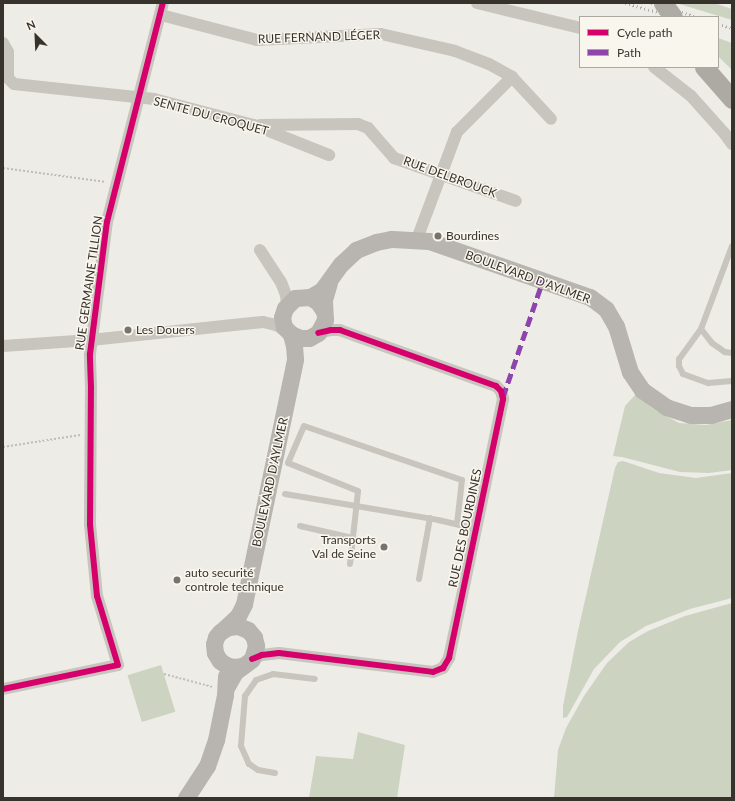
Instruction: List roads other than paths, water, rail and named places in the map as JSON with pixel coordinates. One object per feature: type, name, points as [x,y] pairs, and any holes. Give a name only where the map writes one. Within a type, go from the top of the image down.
[{"type":"main road","points":[[663,3],[672,16]]},
{"type":"main road","points":[[705,68],[732,99]]},
{"type":"main road","points":[[716,68],[732,84]]},
{"type":"street","points":[[477,3],[579,28]]},
{"type":"street","name":"RUE FERNAND LÉGER","points":[[162,9],[257,40],[381,34],[455,51],[489,64],[512,77],[551,119]]},
{"type":"street","name":"RUE GERMAINE TILLION","points":[[3,689],[118,665],[98,596],[90,524],[90,354],[91,340],[95,327],[107,222],[162,9]]},
{"type":"street","name":"SENTE DU CROQUET","points":[[3,43],[8,52],[8,78],[14,84],[154,99],[254,125],[329,155]]},
{"type":"street","points":[[655,68],[691,96],[732,144]]},
{"type":"street","points":[[417,239],[457,132],[512,77]]},
{"type":"street","name":"RUE DELBROUCK","points":[[254,125],[358,124],[368,128],[394,158],[516,201]]},
{"type":"street","name":"BOULEVARD D'AYLMER","points":[[324,312],[325,293],[329,283],[341,264],[356,250],[376,242],[392,239],[417,239],[441,244],[590,298],[606,309],[616,326],[630,372],[642,390],[666,407],[690,415],[712,415],[732,409]]},
{"type":"street","points":[[260,250],[281,282],[292,292],[295,303],[283,322],[289,333]]},
{"type":"street","name":"BOULEVARD D'AYLMER","points":[[295,303],[322,290],[329,283]]},
{"type":"street","points":[[3,346],[91,340],[263,322],[276,325],[300,338],[314,336],[323,325],[324,312],[318,302],[295,303],[263,322]]},
{"type":"street","name":"RUE DES BOURDINES","points":[[247,663],[262,655],[279,653],[433,672],[443,668],[449,658],[503,399],[501,391],[496,386],[340,330],[330,322],[324,312]]},
{"type":"street","name":"RUE DES BOURDINES","points":[[314,336],[330,330],[340,330]]},
{"type":"street","name":"BOULEVARD D'AYLMER","points":[[224,629],[238,616],[244,604],[281,463],[295,360],[294,346],[289,333]]},
{"type":"street","name":"BOULEVARD D'AYLMER","points":[[295,360],[301,348],[314,336]]},
{"type":"street","name":"BOULEVARD D'AYLMER","points":[[244,604],[245,617],[252,634]]},
{"type":"street","points":[[186,798],[207,766],[216,740],[226,689],[226,675],[222,663],[216,655],[214,644],[218,635],[224,629],[238,626],[252,634],[256,649],[247,663],[232,676],[226,689]]},
{"type":"street","name":"RUE DES BOURDINES","points":[[252,634],[265,646],[279,653]]},
{"type":"street","points":[[222,663],[231,667],[247,663]]},
{"type":"lane","points":[[732,246],[701,329],[679,359],[679,366],[683,374],[708,383],[732,382]]},
{"type":"lane","points":[[701,329],[712,343],[725,352],[732,353]]},
{"type":"lane","points":[[350,564],[358,491],[281,463],[304,426],[462,480],[457,524]]},
{"type":"lane","points":[[285,494],[430,518],[476,529]]},
{"type":"lane","points":[[419,579],[430,518]]},
{"type":"lane","points":[[300,526],[353,538]]},
{"type":"lane","points":[[275,773],[258,770],[249,764],[241,746],[245,696],[256,680],[273,674],[315,679]]},
{"type":"railway","points":[[625,3],[672,16]]},
{"type":"railway","points":[[651,3],[695,16]]},
{"type":"railway","points":[[719,24],[732,28]]},
{"type":"place","name":"Bourdines","points":[[438,236]]},
{"type":"place","name":"Les Douers","points":[[128,330]]},
{"type":"place","name":"Transports Val de Seine","points":[[384,547]]},
{"type":"place","name":"auto securité controle technique","points":[[177,580]]}]
